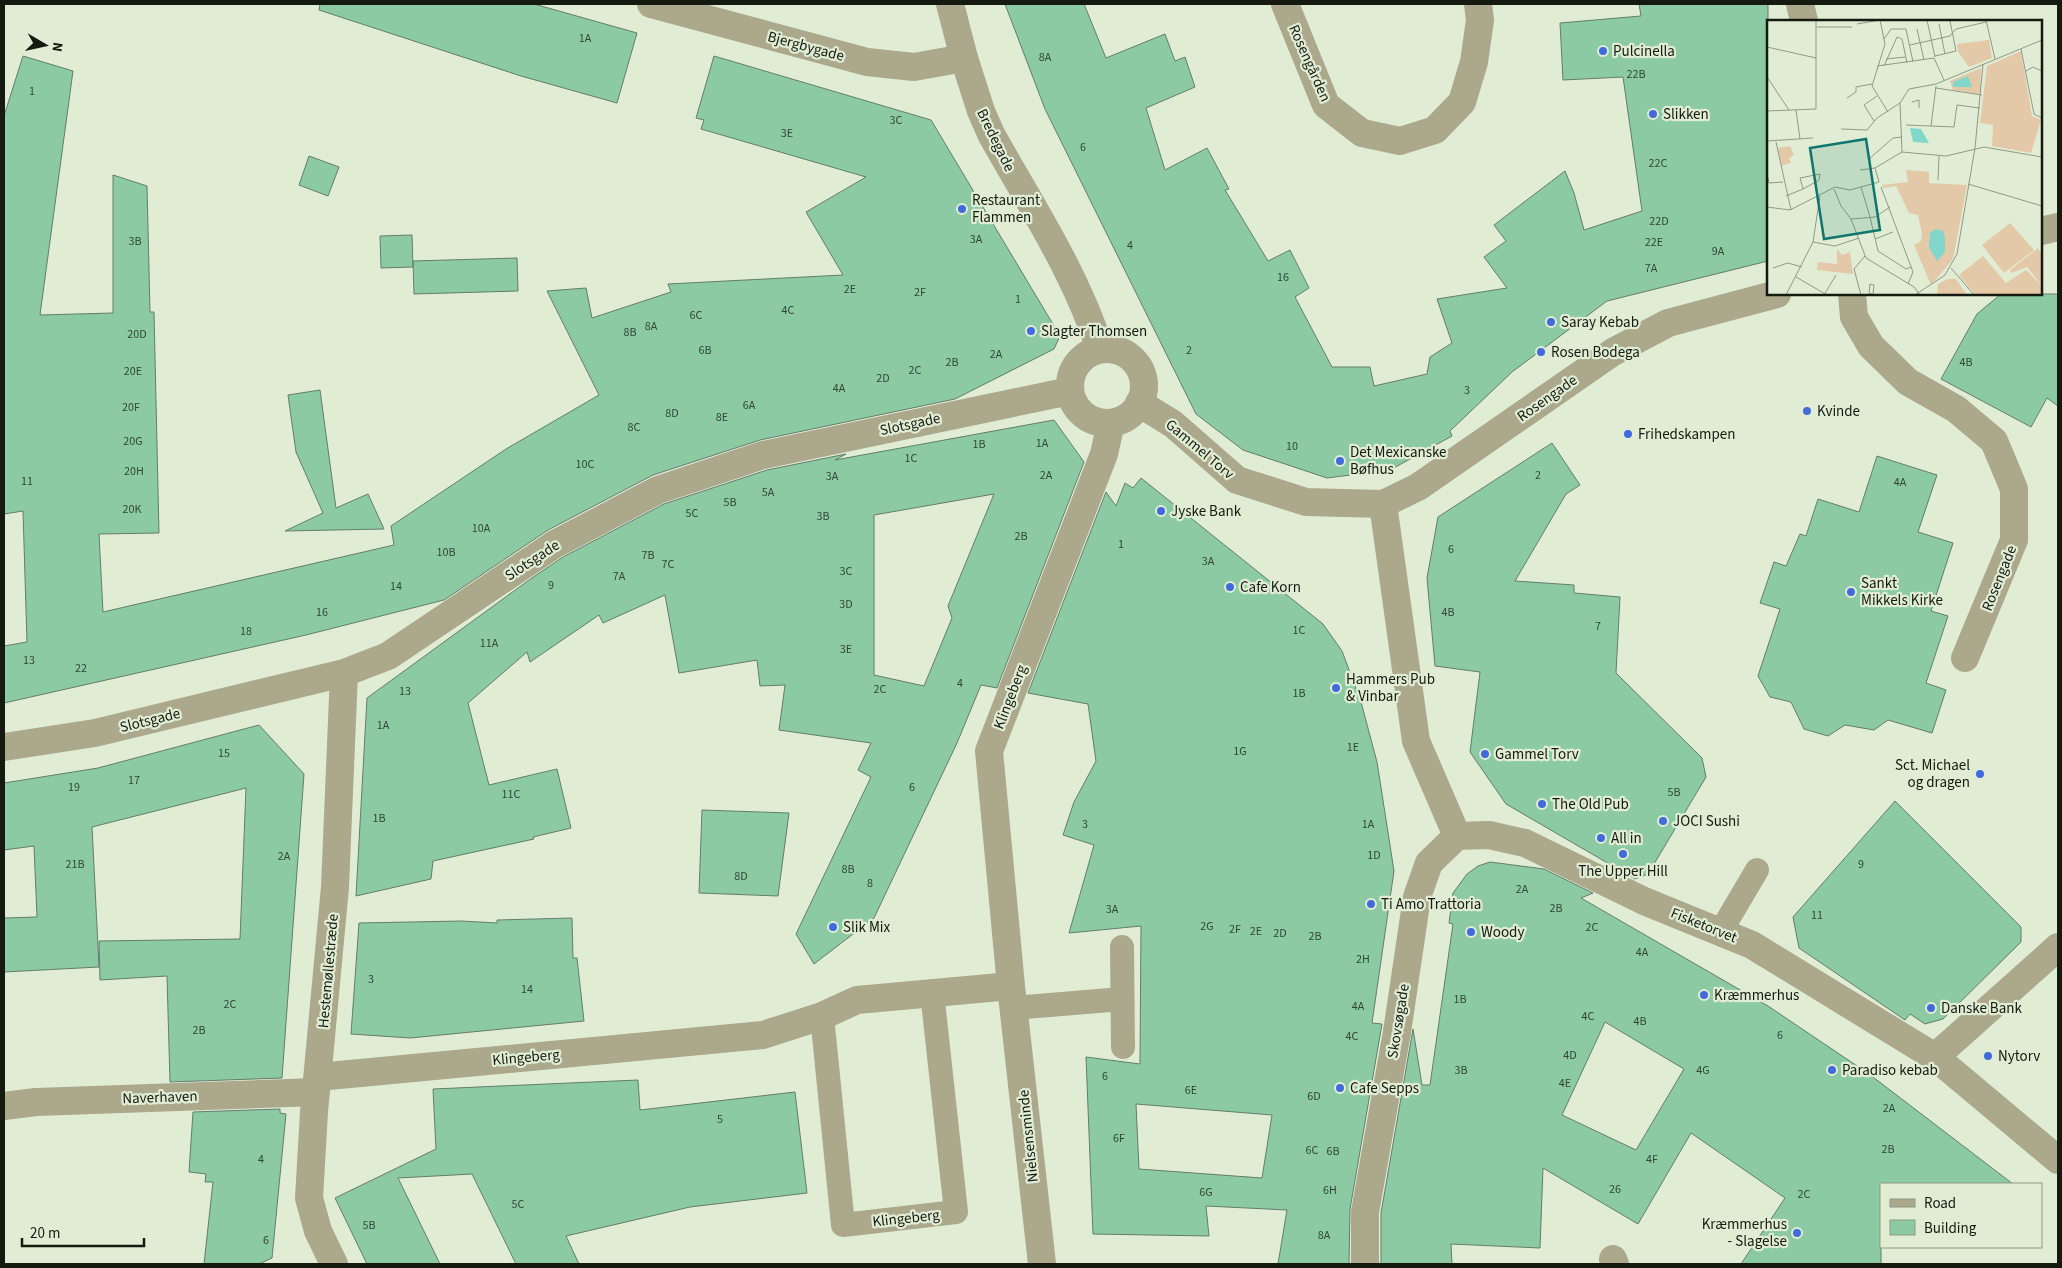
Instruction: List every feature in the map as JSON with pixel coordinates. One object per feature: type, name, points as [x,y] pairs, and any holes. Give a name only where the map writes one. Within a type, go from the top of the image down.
[{"type":"street","name":"Bjergbygade","points":[[651,4],[867,62],[914,67],[964,58]]},
{"type":"street","name":"Bredegade","points":[[950,4],[964,58],[981,111],[991,134],[1074,283],[1090,316],[1100,349]]},
{"type":"street","name":"Rosengården","points":[[1284,4],[1326,105],[1362,133],[1400,141],[1435,130],[1462,102],[1474,62],[1480,20],[1478,4]]},
{"type":"street","points":[[1800,4],[1804,20]]},
{"type":"street","points":[[2042,231],[2058,227]]},
{"type":"street","name":"Rosengade","points":[[1383,504],[1418,488],[1613,352],[1668,323],[1773,295]]},
{"type":"street","name":"Rosengade","points":[[1852,295],[1854,317],[1871,346],[1908,382],[1956,409],[1994,440],[2014,489],[2014,540],[1965,658]]},
{"type":"street","points":[[1100,349],[1114,349],[1127,354],[1143,376],[1144,390],[1139,403],[1132,413],[1111,423],[1092,420],[1078,409],[1070,391],[1070,377],[1076,364],[1087,354],[1100,349]]},
{"type":"street","name":"Slotsgade","points":[[4,747],[95,733],[344,673],[388,656],[555,544],[658,490],[763,455],[1070,391]]},
{"type":"street","name":"Gammel Torv","points":[[1139,403],[1173,424],[1237,480],[1306,502],[1383,504]]},
{"type":"street","name":"Klingeberg","points":[[317,1084],[763,1036],[822,1016],[857,1000],[932,992],[1012,997],[989,751],[1104,454],[1111,423]]},
{"type":"street","points":[[1383,504],[1416,741],[1457,836]]},
{"type":"street","name":"Hestemøllestræde","points":[[334,1264],[318,1231],[309,1198],[317,1084],[335,887],[344,673]]},
{"type":"street","name":"Skovsøgade","points":[[1365,1264],[1366,1212],[1397,1032],[1417,897],[1429,863],[1457,836]]},
{"type":"street","name":"Fisketorvet","points":[[1457,836],[1490,836],[1525,844],[1644,901],[1752,945],[1935,1056]]},
{"type":"street","points":[[2058,947],[1935,1056],[2058,1160]]},
{"type":"street","name":"Nielsensminde","points":[[1012,997],[1042,1264]]},
{"type":"street","name":"Naverhaven","points":[[4,1106],[36,1102],[317,1084]]},
{"type":"lane","points":[[1721,931],[1757,870]]},
{"type":"lane","points":[[1122,947],[1123,1047]]},
{"type":"lane","name":"Klingeberg","points":[[822,1016],[843,1225],[956,1212],[932,992]]},
{"type":"lane","name":"Klingeberg","points":[[1012,997],[1122,999]]},
{"type":"building","points":[[320,4],[534,4],[637,33],[617,103],[521,76],[319,10]]},
{"type":"building","points":[[1005,4],[1084,4],[1106,58],[1165,34],[1175,61],[1185,57],[1195,87],[1146,108],[1165,170],[1207,148],[1229,189],[1225,190],[1268,261],[1290,250],[1309,288],[1295,297],[1332,367],[1370,367],[1374,386],[1427,374],[1430,357],[1452,343],[1437,299],[1507,288],[1484,257],[1506,241],[1494,225],[1565,171],[1574,193],[1584,230],[1642,211],[1623,77],[1563,80],[1560,23],[1641,16],[1639,4],[1768,4],[1767,261],[1607,301],[1512,372],[1450,431],[1452,436],[1390,470],[1327,478],[1243,450],[1196,414],[1045,109]]},
{"type":"building","points":[[23,56],[73,71],[40,315],[113,313],[113,175],[147,186],[150,312],[154,312],[159,533],[99,534],[103,612],[394,545],[391,526],[506,449],[599,395],[547,291],[586,288],[592,318],[671,292],[668,284],[843,275],[806,212],[866,177],[701,129],[704,120],[696,118],[714,56],[931,120],[1060,336],[1054,349],[955,399],[760,440],[653,475],[548,530],[444,600],[306,635],[4,703],[4,646],[27,642],[23,511],[4,514],[4,116]]},
{"type":"building","points":[[309,156],[339,167],[328,196],[299,185]]},
{"type":"building","points":[[412,235],[413,267],[381,268],[380,236]]},
{"type":"building","points":[[517,258],[518,291],[414,294],[413,261]]},
{"type":"building","points":[[2058,294],[2058,406],[2047,398],[2031,427],[1941,379],[1977,314],[2000,295]]},
{"type":"building","points":[[320,390],[336,508],[368,494],[384,529],[285,531],[323,513],[296,452],[288,395]]},
{"type":"building","points":[[1054,420],[1084,462],[997,688],[981,685],[957,743],[874,918],[814,964],[796,934],[871,777],[858,770],[871,743],[779,730],[785,685],[760,686],[757,660],[679,673],[665,595],[603,623],[599,615],[530,662],[527,652],[468,703],[489,785],[557,769],[571,828],[533,837],[534,839],[433,861],[431,879],[356,896],[367,698],[563,557],[664,504],[767,470],[846,454],[835,460]],"holes":[[[994,494],[948,606],[952,618],[924,686],[874,675],[874,515]]]},
{"type":"building","points":[[1552,443],[1580,485],[1566,494],[1515,581],[1574,585],[1574,593],[1620,597],[1616,673],[1702,758],[1706,777],[1648,874],[1635,879],[1506,804],[1470,752],[1480,672],[1435,666],[1427,578],[1438,517]]},
{"type":"building","name":"Sankt Mikkels Kirke","points":[[1877,456],[1937,475],[1918,532],[1953,543],[1931,611],[1948,616],[1926,683],[1946,690],[1932,733],[1888,720],[1874,730],[1845,725],[1828,736],[1804,729],[1791,702],[1770,697],[1758,676],[1780,609],[1760,603],[1774,562],[1786,566],[1800,534],[1806,536],[1818,499],[1859,512]]},
{"type":"building","points":[[1141,478],[1323,624],[1342,651],[1361,702],[1377,762],[1394,871],[1372,1023],[1382,1024],[1350,1209],[1349,1264],[1278,1264],[1287,1210],[1206,1206],[1209,1236],[1093,1234],[1086,1057],[1140,1064],[1141,926],[1069,933],[1094,845],[1063,835],[1074,802],[1096,761],[1088,704],[1028,693],[1106,492],[1116,506],[1125,483],[1133,488]],"holes":[[[1136,1104],[1272,1115],[1262,1178],[1139,1169]]]},
{"type":"building","points":[[259,725],[304,774],[282,1078],[170,1082],[167,976],[100,980],[99,941],[240,939],[246,788],[92,827],[99,967],[4,972],[4,918],[37,917],[34,846],[4,850],[4,783],[98,768]]},
{"type":"building","points":[[1895,801],[2021,927],[2021,942],[1943,1019],[1925,1024],[1910,1014],[1905,1020],[1799,948],[1793,917]]},
{"type":"building","points":[[702,810],[789,813],[778,896],[699,893]]},
{"type":"building","points":[[1490,862],[1544,869],[1593,893],[1581,898],[1768,1006],[1869,1074],[2012,1183],[1880,1183],[1881,1264],[1741,1264],[1785,1198],[1691,1133],[1638,1224],[1543,1168],[1540,1248],[1451,1244],[1452,1264],[1381,1264],[1381,1213],[1413,1029],[1422,1085],[1430,1085],[1453,924],[1449,923],[1453,893],[1467,874],[1478,866]],"holes":[[[1605,1022],[1684,1069],[1636,1150],[1562,1115]]]},
{"type":"building","points":[[572,918],[573,958],[577,958],[584,1021],[410,1038],[351,1034],[359,923],[461,921],[497,923],[497,920]]},
{"type":"building","points":[[638,1080],[640,1110],[795,1092],[807,1193],[690,1207],[566,1236],[579,1264],[516,1264],[472,1174],[398,1178],[440,1264],[367,1264],[335,1198],[436,1149],[433,1089]]},
{"type":"building","points":[[280,1109],[280,1113],[286,1114],[272,1258],[259,1264],[204,1264],[213,1182],[205,1182],[206,1174],[189,1172],[193,1112]]},
{"type":"place","name":"Pulcinella","points":[[1603,51]]},
{"type":"place","name":"Slikken","points":[[1653,114]]},
{"type":"place","name":"Restaurant Flammen","points":[[962,209]]},
{"type":"place","name":"Saray Kebab","points":[[1551,322]]},
{"type":"place","name":"Slagter Thomsen","points":[[1031,331]]},
{"type":"place","name":"Rosen Bodega","points":[[1541,352]]},
{"type":"place","name":"Kvinde","points":[[1807,411]]},
{"type":"place","name":"Frihedskampen","points":[[1628,434]]},
{"type":"place","name":"Det Mexicanske Bøfhus","points":[[1340,461]]},
{"type":"place","name":"Jyske Bank","points":[[1161,511]]},
{"type":"place","name":"Cafe Korn","points":[[1230,587]]},
{"type":"place","name":"Sankt Mikkels Kirke","points":[[1851,592]]},
{"type":"place","name":"Hammers Pub & Vinbar","points":[[1336,688]]},
{"type":"place","name":"Gammel Torv","points":[[1485,754]]},
{"type":"place","name":"Sct. Michael og dragen","points":[[1980,774]]},
{"type":"place","name":"The Old Pub","points":[[1542,804]]},
{"type":"place","name":"JOCI Sushi","points":[[1663,821]]},
{"type":"place","name":"All in","points":[[1601,838]]},
{"type":"place","name":"The Upper Hill","points":[[1623,854]]},
{"type":"place","name":"Ti Amo Trattoria","points":[[1371,904]]},
{"type":"place","name":"Slik Mix","points":[[833,927]]},
{"type":"place","name":"Woody","points":[[1471,932]]},
{"type":"place","name":"Kræmmerhus","points":[[1704,995]]},
{"type":"place","name":"Danske Bank","points":[[1931,1008]]},
{"type":"place","name":"Nytorv","points":[[1988,1056]]},
{"type":"place","name":"Paradiso kebab","points":[[1832,1070]]},
{"type":"place","name":"Cafe Sepps","points":[[1340,1088]]},
{"type":"place","name":"Kræmmerhus - Slagelse","points":[[1797,1233]]}]
